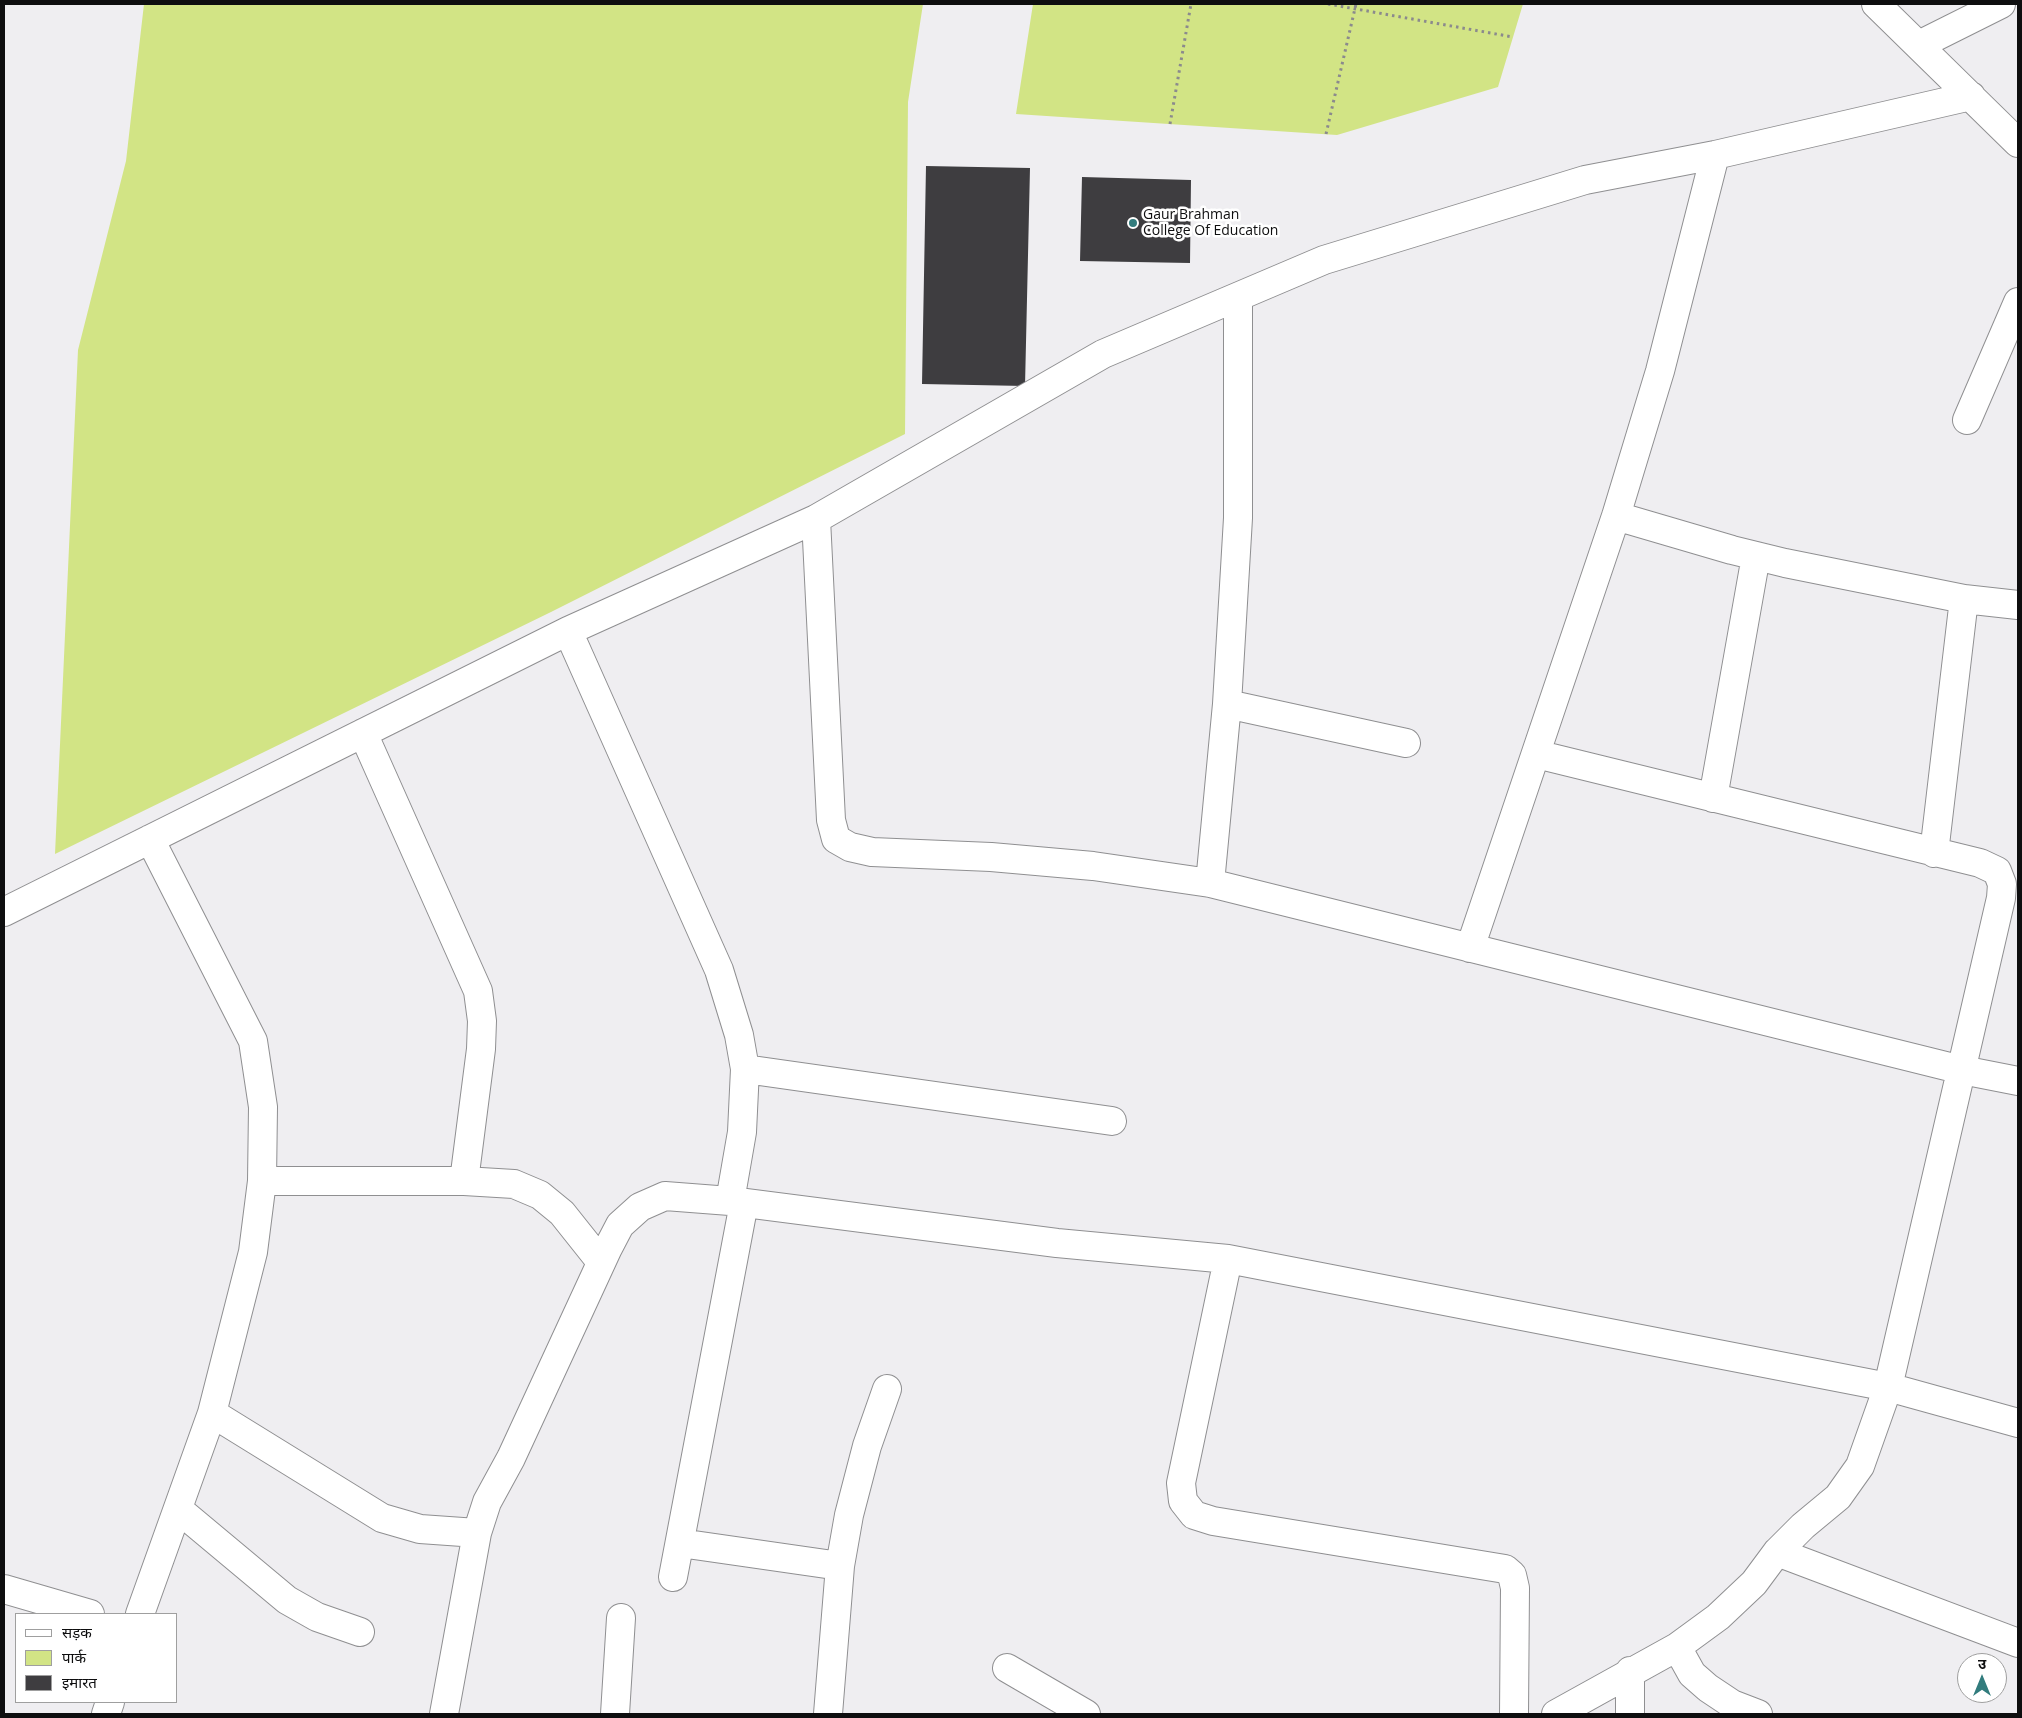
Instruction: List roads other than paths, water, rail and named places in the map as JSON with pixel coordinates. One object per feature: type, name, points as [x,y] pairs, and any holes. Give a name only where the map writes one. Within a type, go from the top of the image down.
[{"type":"street","points":[[1876,4],[2018,143]]},
{"type":"street","points":[[1919,45],[2002,4]]},
{"type":"street","points":[[4,912],[568,631],[816,520],[1103,354],[1324,260],[1585,180],[1715,155],[1971,96]]},
{"type":"street","points":[[1470,948],[1616,516],[1660,371],[1715,155]]},
{"type":"street","points":[[1210,883],[1227,704],[1238,518],[1238,297]]},
{"type":"street","points":[[1967,420],[2018,302]]},
{"type":"street","points":[[1616,516],[1756,556],[1964,599],[2018,605]]},
{"type":"street","points":[[816,520],[831,820],[836,839],[850,847],[872,852],[991,857],[1093,866],[1210,883],[1962,1070],[2018,1081]]},
{"type":"street","points":[[1713,798],[1756,556]]},
{"type":"street","points":[[1934,853],[1964,599]]},
{"type":"street","points":[[568,631],[719,970],[739,1035],[745,1069],[737,1202],[673,1577]]},
{"type":"street","points":[[1227,704],[1406,743]]},
{"type":"street","points":[[363,732],[478,991],[482,1021],[480,1049],[464,1181]]},
{"type":"street","points":[[1536,754],[1980,863],[1997,871],[2002,884],[2001,898],[1888,1387],[1860,1466],[1838,1496],[1803,1526],[1777,1552],[1754,1583],[1718,1617],[1677,1647],[1630,1671],[1556,1714]]},
{"type":"street","points":[[140,1613],[212,1412],[254,1252],[262,1181],[264,1107],[253,1041],[150,839]]},
{"type":"street","points":[[745,1069],[1112,1121]]},
{"type":"street","points":[[262,1181],[464,1181],[514,1184],[540,1195],[562,1213],[602,1262]]},
{"type":"street","points":[[444,1714],[477,1533],[487,1502],[511,1458],[620,1225],[640,1207],[665,1196],[737,1202],[1057,1243],[1228,1260],[1477,1306],[1888,1387],[2018,1423]]},
{"type":"street","points":[[1228,1260],[1181,1483],[1184,1501],[1194,1514],[1213,1520],[1505,1568],[1512,1574],[1515,1588],[1514,1714]]},
{"type":"street","points":[[828,1714],[840,1566],[849,1514],[867,1446],[887,1389]]},
{"type":"street","points":[[212,1412],[382,1518],[420,1529],[477,1533]]},
{"type":"street","points":[[178,1508],[287,1600],[317,1617],[360,1632]]},
{"type":"street","points":[[680,1543],[840,1566]]},
{"type":"street","points":[[1777,1552],[2018,1643]]},
{"type":"street","points":[[4,1589],[87,1613]]},
{"type":"street","points":[[615,1714],[621,1618]]},
{"type":"street","points":[[1677,1647],[1692,1674],[1708,1688],[1732,1704],[1758,1714]]},
{"type":"street","points":[[1006,1668],[1086,1714]]},
{"type":"street","points":[[1630,1671],[1630,1714]]},
{"type":"place","name":"Gaur Brahman College Of Education","points":[[1133,223]]}]
